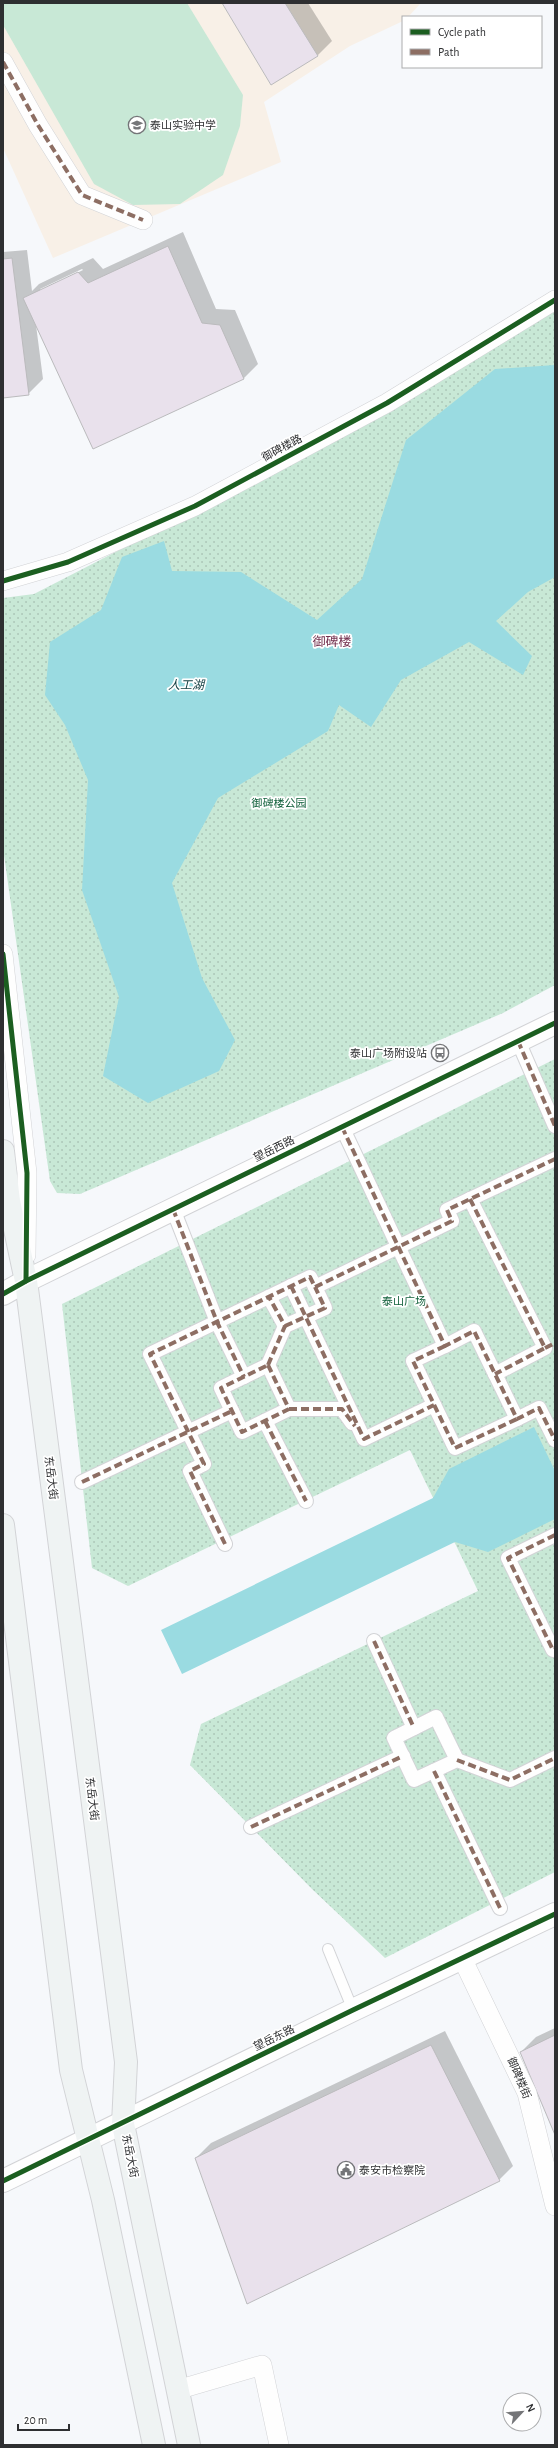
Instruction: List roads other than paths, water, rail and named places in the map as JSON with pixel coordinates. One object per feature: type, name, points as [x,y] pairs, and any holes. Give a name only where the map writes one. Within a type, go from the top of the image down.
[{"type":"main road","name":"东岳大街","points":[[3,1151],[10,1201],[26,1281],[126,2062],[123,2124],[189,2445]]},
{"type":"main road","points":[[3,1525],[71,2070],[103,2200],[154,2445]]},
{"type":"street","points":[[3,62],[38,125],[82,195],[143,220]]},
{"type":"street","name":"御碑楼路","points":[[3,581],[68,562],[195,506],[387,402],[555,300]]},
{"type":"street","points":[[3,954],[27,1173],[26,1281]]},
{"type":"street","name":"望岳西路","points":[[3,1294],[26,1281],[555,1023]]},
{"type":"street","points":[[518,1041],[555,1126]]},
{"type":"street","points":[[342,1127],[445,1346]]},
{"type":"street","points":[[315,1287],[452,1221],[447,1210],[555,1159]]},
{"type":"street","points":[[470,1199],[550,1345],[495,1374]]},
{"type":"street","points":[[173,1209],[217,1322],[244,1377]]},
{"type":"street","points":[[225,1544],[190,1471],[204,1464],[150,1354],[310,1277],[325,1308],[285,1326],[268,1365],[221,1388],[242,1432],[289,1409],[342,1409],[364,1439]]},
{"type":"street","points":[[291,1286],[364,1439]]},
{"type":"street","points":[[269,1297],[285,1326]]},
{"type":"street","points":[[517,1419],[474,1331],[413,1361],[455,1448],[517,1419],[539,1408],[553,1433]]},
{"type":"street","points":[[268,1365],[289,1409]]},
{"type":"street","points":[[364,1439],[434,1405]]},
{"type":"street","points":[[82,1482],[232,1411]]},
{"type":"street","points":[[266,1420],[306,1501]]},
{"type":"street","points":[[555,1535],[508,1558],[555,1649]]},
{"type":"street","points":[[374,1641],[414,1728]]},
{"type":"street","points":[[457,1760],[414,1780],[394,1738],[436,1717],[457,1760],[510,1780],[555,1758]]},
{"type":"street","points":[[251,1828],[403,1756]]},
{"type":"street","points":[[434,1771],[500,1908]]},
{"type":"street","name":"望岳东路","points":[[3,2181],[123,2124],[353,2010],[555,1914]]},
{"type":"street","name":"御碑楼街","points":[[462,1958],[527,2092],[555,2206]]},
{"type":"street","points":[[177,2390],[262,2365],[279,2445]]},
{"type":"lane","points":[[328,1949],[353,2010]]},
{"type":"water","name":"人工湖","points":[[555,365],[555,577],[528,592],[496,621],[532,656],[523,675],[469,642],[401,680],[371,727],[339,705],[328,731],[218,798],[172,883],[202,978],[235,1040],[219,1071],[148,1103],[103,1076],[119,997],[82,890],[88,780],[65,725],[45,695],[50,642],[101,610],[122,557],[164,541],[172,571],[241,572],[317,620],[362,579],[406,440],[495,369]]},
{"type":"water","points":[[534,1427],[555,1471],[555,1519],[488,1552],[455,1542],[182,1674],[161,1630],[433,1498],[449,1469]]},
{"type":"place","name":"泰山实验中学","points":[[137,125]]},
{"type":"place","name":"泰山广场附设站","points":[[440,1053]]},
{"type":"place","name":"泰安市检察院","points":[[346,2170]]},
{"type":"district","name":"御碑楼","points":[[332,642]]},
{"type":"park label","name":"御碑楼公园","points":[[279,803]]},
{"type":"park label","name":"泰山广场","points":[[404,1301]]}]
